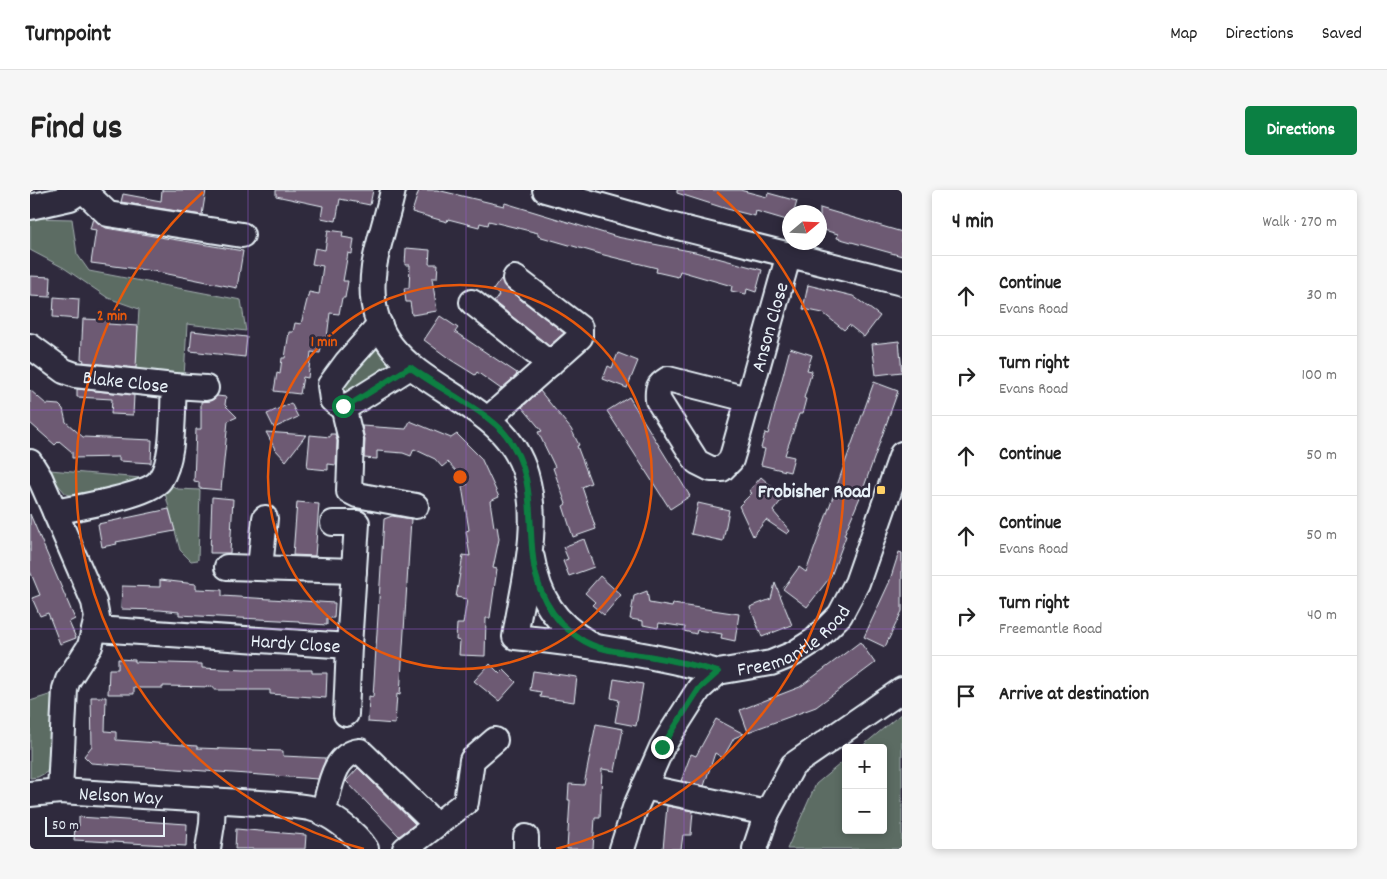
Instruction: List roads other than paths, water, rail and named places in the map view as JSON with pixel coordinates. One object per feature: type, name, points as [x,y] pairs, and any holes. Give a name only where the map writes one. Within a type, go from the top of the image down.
[{"type":"street","points":[[30,207],[70,198],[82,190],[108,214],[242,235]]},
{"type":"street","points":[[394,190],[374,268],[374,301],[380,325],[395,352],[410,367],[488,419],[505,434],[526,474],[530,492],[531,554],[539,590],[547,605],[570,632],[591,645]]},
{"type":"street","points":[[545,190],[666,224],[789,254],[897,287]]},
{"type":"street","name":"Anson Close","points":[[748,399],[789,254]]},
{"type":"street","points":[[488,419],[580,337],[580,328],[515,278]]},
{"type":"street","points":[[472,302],[550,364]]},
{"type":"street","points":[[380,325],[347,362],[330,386],[332,400],[336,405],[351,404],[410,367]]},
{"type":"street","name":"Blake Close","points":[[30,346],[64,371],[75,375],[174,386],[168,459],[159,482],[151,488],[119,498],[55,512]]},
{"type":"street","points":[[174,386],[206,388]]},
{"type":"street","points":[[343,406],[351,440],[349,491],[358,495],[416,506]]},
{"type":"street","name":"Freemantle Road","points":[[622,849],[628,827],[644,787],[667,739],[699,689],[718,672],[771,663],[793,654],[815,640],[840,615],[857,583],[902,454]]},
{"type":"street","points":[[30,462],[40,478],[94,602],[97,618],[96,629],[90,646],[68,680],[65,689],[60,791]]},
{"type":"street","points":[[260,568],[265,518]]},
{"type":"street","name":"Hardy Close","points":[[96,629],[348,646],[357,523],[333,523]]},
{"type":"street","points":[[531,554],[524,578],[515,637],[591,645],[675,660],[718,672]]},
{"type":"street","points":[[227,567],[354,571]]},
{"type":"street","points":[[346,714],[348,646]]},
{"type":"street","points":[[755,849],[766,813],[793,765],[902,690]]},
{"type":"street","points":[[405,849],[466,802],[472,760],[495,740]]},
{"type":"street","points":[[323,813],[338,764],[350,752],[360,751],[426,815]]},
{"type":"street","points":[[644,787],[766,813]]},
{"type":"street","name":"Nelson Way","points":[[30,794],[60,791],[276,804],[310,808],[323,813],[347,829],[366,849]]},
{"type":"street","points":[[208,849],[213,801]]},
{"type":"place","name":"Frobisher Road","points":[[881,490]]}]
